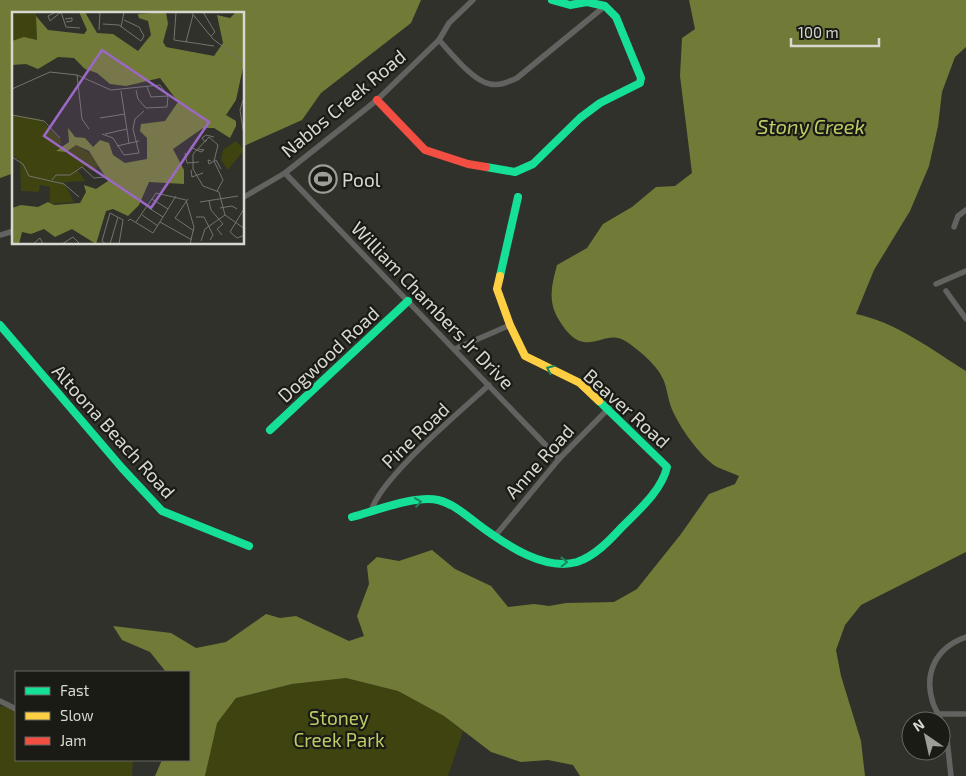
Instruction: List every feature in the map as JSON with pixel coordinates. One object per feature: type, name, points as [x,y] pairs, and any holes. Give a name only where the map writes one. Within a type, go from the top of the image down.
[{"type":"street","name":"Nabbs Creek Road","points":[[245,196],[285,173],[377,100],[439,40],[449,23],[473,0]]},
{"type":"street","points":[[377,100],[425,150],[468,164],[515,172],[533,164],[600,103],[640,83],[641,78],[616,17],[605,6],[586,2],[570,5],[552,0]]},
{"type":"street","points":[[439,40],[473,75],[488,84],[502,84],[517,78],[605,6]]},
{"type":"street","name":"William Chambers Jr Drive","points":[[285,173],[559,459]]},
{"type":"street","name":"Beaver Road","points":[[495,536],[534,558],[553,562],[576,562],[586,558],[599,550],[664,480],[667,467],[609,408],[580,383],[525,356],[510,325],[497,289],[518,197]]},
{"type":"street","points":[[954,227],[958,216],[966,210]]},
{"type":"street","points":[[936,284],[966,271]]},
{"type":"street","points":[[946,291],[966,319]]},
{"type":"street","name":"Dogwood Road","points":[[270,430],[408,301]]},
{"type":"street","name":"Altoona Beach Road","points":[[0,324],[122,468],[162,510],[249,546]]},
{"type":"street","points":[[455,349],[510,325]]},
{"type":"street","name":"Pine Road","points":[[371,512],[373,504],[386,484],[489,385]]},
{"type":"street","name":"Anne Road","points":[[495,536],[559,459],[609,408]]},
{"type":"street","points":[[352,517],[435,499],[452,506],[495,536]]},
{"type":"street","points":[[937,711],[933,703],[929,676],[934,659],[944,648],[966,636]]},
{"type":"street","points":[[0,701],[15,708]]},
{"type":"street","points":[[951,714],[966,714]]},
{"type":"street","points":[[949,761],[951,776]]},
{"type":"green space","name":"Stoney Creek Park","points":[[346,678],[398,691],[444,716],[463,731],[448,776],[205,776],[216,723],[236,698],[292,684]]},
{"type":"green space","points":[[0,706],[15,709],[15,761],[133,761],[132,776],[0,776]]},
{"type":"water","points":[[0,0],[421,0],[411,23],[321,93],[302,120],[245,146],[245,12],[12,12],[12,174],[0,178]]},
{"type":"water","name":"Stony Creek","points":[[689,0],[966,0],[966,47],[955,57],[942,92],[938,126],[929,166],[910,211],[874,270],[856,314],[885,323],[899,330],[966,371],[966,552],[861,605],[845,625],[836,650],[841,676],[861,741],[865,776],[580,776],[573,765],[548,760],[521,762],[491,752],[444,716],[398,691],[346,678],[292,684],[236,698],[217,723],[205,776],[155,776],[162,761],[190,761],[190,671],[165,671],[150,652],[122,640],[113,626],[171,633],[196,648],[226,642],[266,614],[280,618],[296,616],[349,641],[364,636],[357,616],[369,584],[367,566],[377,557],[399,561],[432,550],[455,569],[491,586],[508,607],[534,604],[549,606],[566,603],[614,602],[637,589],[681,534],[709,494],[735,484],[739,476],[710,462],[684,431],[671,407],[661,375],[648,359],[627,342],[618,338],[594,342],[578,340],[569,333],[559,320],[555,313],[552,299],[552,286],[557,265],[587,248],[603,224],[632,207],[656,187],[675,186],[692,173],[680,76],[682,38],[695,29]]},
{"type":"traffic: fast","points":[[486,167],[515,172],[533,164],[580,118],[600,103],[640,83],[641,78],[616,17],[605,6],[587,2],[570,5],[552,0]]},
{"type":"traffic: fast","points":[[500,276],[518,197]]},
{"type":"traffic: fast","points":[[270,430],[408,301]]},
{"type":"traffic: fast","points":[[0,325],[122,468],[162,511],[249,546]]},
{"type":"traffic: fast","points":[[352,517],[407,502],[429,499],[438,500],[456,508],[504,542],[527,555],[552,563],[565,564],[584,559],[602,547],[642,507],[655,492],[667,467],[599,401]]},
{"type":"traffic: slow","points":[[500,276],[497,289],[510,325],[525,356],[580,383],[599,401]]},
{"type":"traffic: jam","points":[[377,100],[425,150],[468,164],[486,167]]},
{"type":"place","name":"Pool","points":[[323,179]]}]
